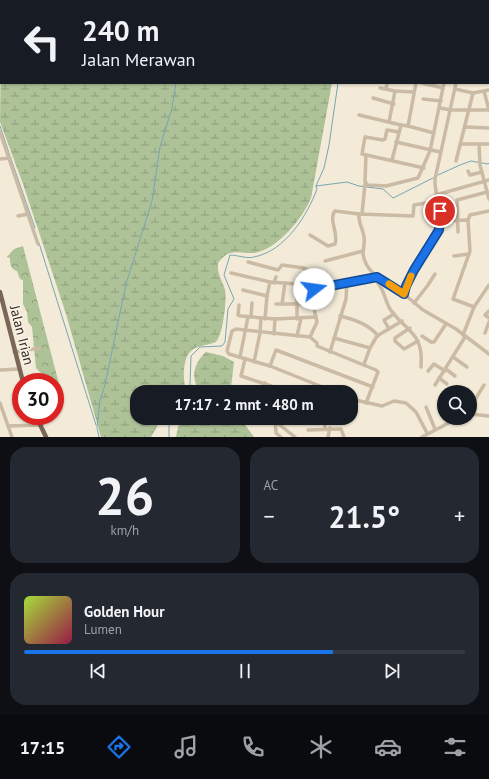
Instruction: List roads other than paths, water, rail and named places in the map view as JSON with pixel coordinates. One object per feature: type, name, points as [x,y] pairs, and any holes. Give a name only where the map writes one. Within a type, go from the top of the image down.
[{"type":"main road","name":"Jalan Irian","points":[[0,292],[20,373]]},
{"type":"main road","points":[[40,425],[46,437]]},
{"type":"street","points":[[386,89],[387,84]]},
{"type":"street","points":[[408,126],[416,84]]},
{"type":"street","points":[[427,84],[443,88]]},
{"type":"street","points":[[364,186],[386,186],[416,179],[424,168],[430,151],[444,84]]},
{"type":"street","points":[[404,294],[406,286],[414,270],[439,230],[440,221],[435,179],[456,84]]},
{"type":"street","points":[[380,88],[414,92]]},
{"type":"street","points":[[455,89],[473,93],[489,90]]},
{"type":"street","points":[[389,122],[394,104],[395,90]]},
{"type":"street","points":[[440,108],[469,111],[489,109],[484,91]]},
{"type":"street","points":[[456,161],[466,127],[473,93]]},
{"type":"street","points":[[373,98],[394,104]]},
{"type":"street","points":[[423,99],[441,101]]},
{"type":"street","points":[[359,115],[434,132]]},
{"type":"street","points":[[392,160],[401,125]]},
{"type":"street","points":[[466,127],[489,128]]},
{"type":"street","points":[[399,132],[386,130],[384,140],[365,137],[362,154],[424,168]]},
{"type":"street","points":[[0,132],[38,244]]},
{"type":"street","points":[[396,142],[430,151],[440,152]]},
{"type":"street","points":[[461,144],[489,144]]},
{"type":"street","points":[[479,144],[480,163],[482,172],[487,181],[487,192],[489,199]]},
{"type":"street","points":[[366,156],[359,224],[364,238],[366,264],[383,288],[388,306],[394,314],[410,328],[418,341],[422,356],[421,367]]},
{"type":"street","points":[[0,159],[10,158]]},
{"type":"street","points":[[468,171],[470,175],[482,172]]},
{"type":"street","points":[[436,195],[487,181]]},
{"type":"street","points":[[458,232],[457,200],[487,192]]},
{"type":"street","points":[[310,235],[328,246],[332,246],[336,243],[334,212],[413,216],[414,205],[438,201]]},
{"type":"street","points":[[474,307],[453,299],[469,254],[468,220],[470,215],[489,211]]},
{"type":"street","points":[[18,216],[28,214]]},
{"type":"street","points":[[440,221],[468,220]]},
{"type":"street","points":[[325,261],[364,251]]},
{"type":"street","points":[[454,256],[469,254]]},
{"type":"street","points":[[248,262],[278,270],[282,265],[304,268],[314,289]]},
{"type":"street","points":[[231,273],[272,283],[297,284],[296,304],[299,318],[297,336]]},
{"type":"street","points":[[414,303],[435,274]]},
{"type":"street","points":[[254,362],[267,296],[276,276]]},
{"type":"street","points":[[297,292],[347,281],[376,278],[404,294],[414,303],[489,354]]},
{"type":"street","points":[[330,352],[347,293],[347,281]]},
{"type":"street","points":[[282,304],[285,283]]},
{"type":"street","points":[[435,385],[453,357],[464,336],[474,307],[489,285]]},
{"type":"street","points":[[323,286],[323,298]]},
{"type":"street","points":[[244,290],[267,296]]},
{"type":"street","points":[[252,302],[246,331],[241,376],[268,385]]},
{"type":"street","points":[[276,304],[312,303],[316,317],[316,327],[310,337]]},
{"type":"street","points":[[238,306],[238,315],[263,319],[316,317]]},
{"type":"street","points":[[489,311],[485,315],[489,318]]},
{"type":"street","points":[[389,329],[384,320],[394,314]]},
{"type":"street","points":[[340,316],[358,321],[371,329],[378,336]]},
{"type":"street","points":[[274,334],[276,319]]},
{"type":"street","points":[[364,364],[370,348],[378,336],[402,321]]},
{"type":"street","points":[[485,333],[489,322]]},
{"type":"street","points":[[422,336],[431,342],[434,342],[446,324]]},
{"type":"street","points":[[410,328],[395,338],[395,341],[404,349],[418,341]]},
{"type":"street","points":[[318,385],[270,366],[229,354],[227,351],[233,330],[310,337],[317,342],[316,346],[364,364],[378,371],[366,403]]},
{"type":"street","points":[[334,338],[370,348]]},
{"type":"street","points":[[14,352],[40,348]]},
{"type":"street","points":[[270,366],[276,350],[373,387]]},
{"type":"street","points":[[453,357],[468,366]]},
{"type":"street","points":[[428,371],[434,364],[455,376]]},
{"type":"street","points":[[0,370],[18,369]]},
{"type":"street","points":[[440,378],[447,384]]},
{"type":"street","points":[[477,396],[484,385]]},
{"type":"street","points":[[358,401],[382,406],[394,401],[409,404],[416,412],[427,433]]},
{"type":"street","points":[[0,403],[12,437]]},
{"type":"street","points":[[426,407],[435,429]]},
{"type":"street","points":[[477,414],[489,415]]},
{"type":"street","points":[[8,426],[40,425]]},
{"type":"street","points":[[275,425],[276,433],[281,437]]},
{"type":"street","points":[[281,425],[295,437]]},
{"type":"street","points":[[422,437],[443,425]]},
{"type":"street","points":[[308,430],[325,428],[342,429],[344,437]]},
{"type":"street","points":[[328,437],[330,428]]},
{"type":"waterway","points":[[97,427],[100,400],[105,385],[126,284],[152,201],[160,147],[172,108],[176,84]]},
{"type":"waterway","points":[[190,385],[191,356],[200,347],[222,346],[225,342],[228,309],[234,299],[224,275],[230,255],[251,257],[276,248],[301,221],[313,199],[317,189],[316,186],[324,168],[329,145],[338,84]]},
{"type":"waterway","points":[[0,126],[10,156]]},
{"type":"waterway","points":[[11,159],[35,228]]},
{"type":"waterway","points":[[438,175],[471,161],[489,163]]},
{"type":"waterway","points":[[316,186],[347,182],[359,186],[383,189],[393,198],[433,178]]},
{"type":"waterway","points":[[39,243],[96,425]]},
{"type":"waterway","points":[[169,425],[169,437]]},
{"type":"waterway","points":[[97,428],[99,437]]}]
